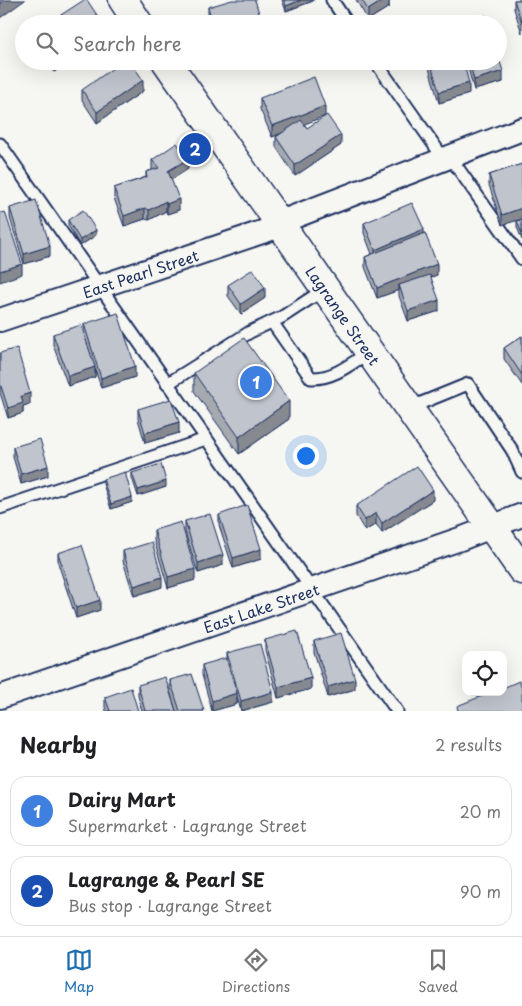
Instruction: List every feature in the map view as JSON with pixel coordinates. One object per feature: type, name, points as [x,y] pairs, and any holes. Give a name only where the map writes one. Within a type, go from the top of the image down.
[{"type":"main road","points":[[123,0],[134,15]]},
{"type":"main road","name":"Lagrange Street","points":[[172,70],[522,570]]},
{"type":"street","name":"East Pearl Street","points":[[0,320],[279,225],[522,129]]},
{"type":"street","name":"East Lake Street","points":[[0,697],[522,515]]},
{"type":"lane","points":[[332,0],[342,15]]},
{"type":"lane","points":[[382,70],[522,259]]},
{"type":"lane","points":[[0,144],[98,287],[397,711]]},
{"type":"lane","points":[[167,384],[250,332],[272,322],[324,289]]},
{"type":"lane","points":[[272,322],[311,378],[330,376],[369,352]]},
{"type":"lane","points":[[408,408],[468,384],[512,450],[522,472]]},
{"type":"lane","points":[[0,508],[206,439]]},
{"type":"building","points":[[87,0],[97,15],[61,15]]},
{"type":"building","points":[[232,0],[255,0],[260,15],[210,15],[208,7]]},
{"type":"building","points":[[284,0],[301,0],[286,6]]},
{"type":"building","points":[[362,0],[384,0],[368,10]]},
{"type":"building","points":[[514,0],[522,0],[522,23]]},
{"type":"building","points":[[110,70],[136,70],[143,80],[97,112],[82,90]]},
{"type":"building","points":[[433,70],[465,70],[469,83],[439,92]]},
{"type":"building","points":[[471,70],[503,71],[474,80]]},
{"type":"building","points":[[314,77],[325,106],[272,126],[260,98]]},
{"type":"building","points":[[327,115],[341,135],[295,165],[276,137],[301,120],[307,128]]},
{"type":"building","points":[[177,143],[188,159],[168,171],[179,199],[167,204],[166,201],[149,210],[145,208],[124,216],[114,188],[147,177],[146,172],[159,168],[152,160]]},
{"type":"building","points":[[522,164],[522,208],[502,215],[489,175]]},
{"type":"building","points":[[36,200],[50,246],[24,254],[10,208]]},
{"type":"building","points":[[412,203],[424,229],[375,250],[364,223]]},
{"type":"building","points":[[83,210],[96,230],[80,240],[68,220]]},
{"type":"building","points":[[5,212],[22,264],[0,271],[0,213]]},
{"type":"building","points":[[522,220],[522,234],[517,221]]},
{"type":"building","points":[[425,233],[437,264],[377,288],[365,257]]},
{"type":"building","points":[[253,269],[265,288],[241,304],[228,285]]},
{"type":"building","points":[[430,275],[439,300],[408,311],[399,285]]},
{"type":"building","points":[[118,313],[135,366],[101,378],[84,324]]},
{"type":"building","points":[[81,325],[95,367],[68,376],[53,334]]},
{"type":"building","points":[[522,336],[522,375],[504,348]]},
{"type":"building","points":[[244,338],[289,401],[239,437],[194,373]]},
{"type":"building","points":[[17,348],[30,393],[21,396],[23,403],[8,408],[0,383],[0,353]]},
{"type":"building","points":[[171,399],[179,422],[145,433],[138,409]]},
{"type":"building","points":[[40,439],[48,466],[21,474],[13,447]]},
{"type":"building","points":[[161,464],[166,481],[138,490],[132,473]]},
{"type":"building","points":[[417,466],[433,490],[382,523],[376,513],[365,520],[356,506]]},
{"type":"building","points":[[125,472],[132,497],[111,504],[103,479]]},
{"type":"building","points":[[247,505],[261,549],[233,558],[219,515]]},
{"type":"building","points":[[210,514],[223,555],[198,563],[185,521]]},
{"type":"building","points":[[181,522],[195,569],[168,577],[154,530]]},
{"type":"building","points":[[152,542],[162,577],[134,586],[123,551]]},
{"type":"building","points":[[82,545],[100,600],[76,608],[58,553]]},
{"type":"building","points":[[297,631],[311,678],[278,687],[265,640]]},
{"type":"building","points":[[341,633],[355,679],[328,687],[314,641]]},
{"type":"building","points":[[260,644],[273,692],[241,701],[227,653]]},
{"type":"building","points":[[226,658],[237,693],[212,701],[202,665]]},
{"type":"building","points":[[192,674],[204,711],[180,711],[170,680]]},
{"type":"building","points":[[165,677],[176,711],[145,711],[138,685]]},
{"type":"building","points":[[519,681],[522,689],[522,711],[458,711],[457,706],[482,696],[507,696],[507,686]]},
{"type":"building","points":[[131,688],[138,711],[110,711],[105,697]]},
{"type":"place","name":"Lagrange & Pearl SE","points":[[195,149]]},
{"type":"place","name":"Dairy Mart","points":[[256,382]]}]
